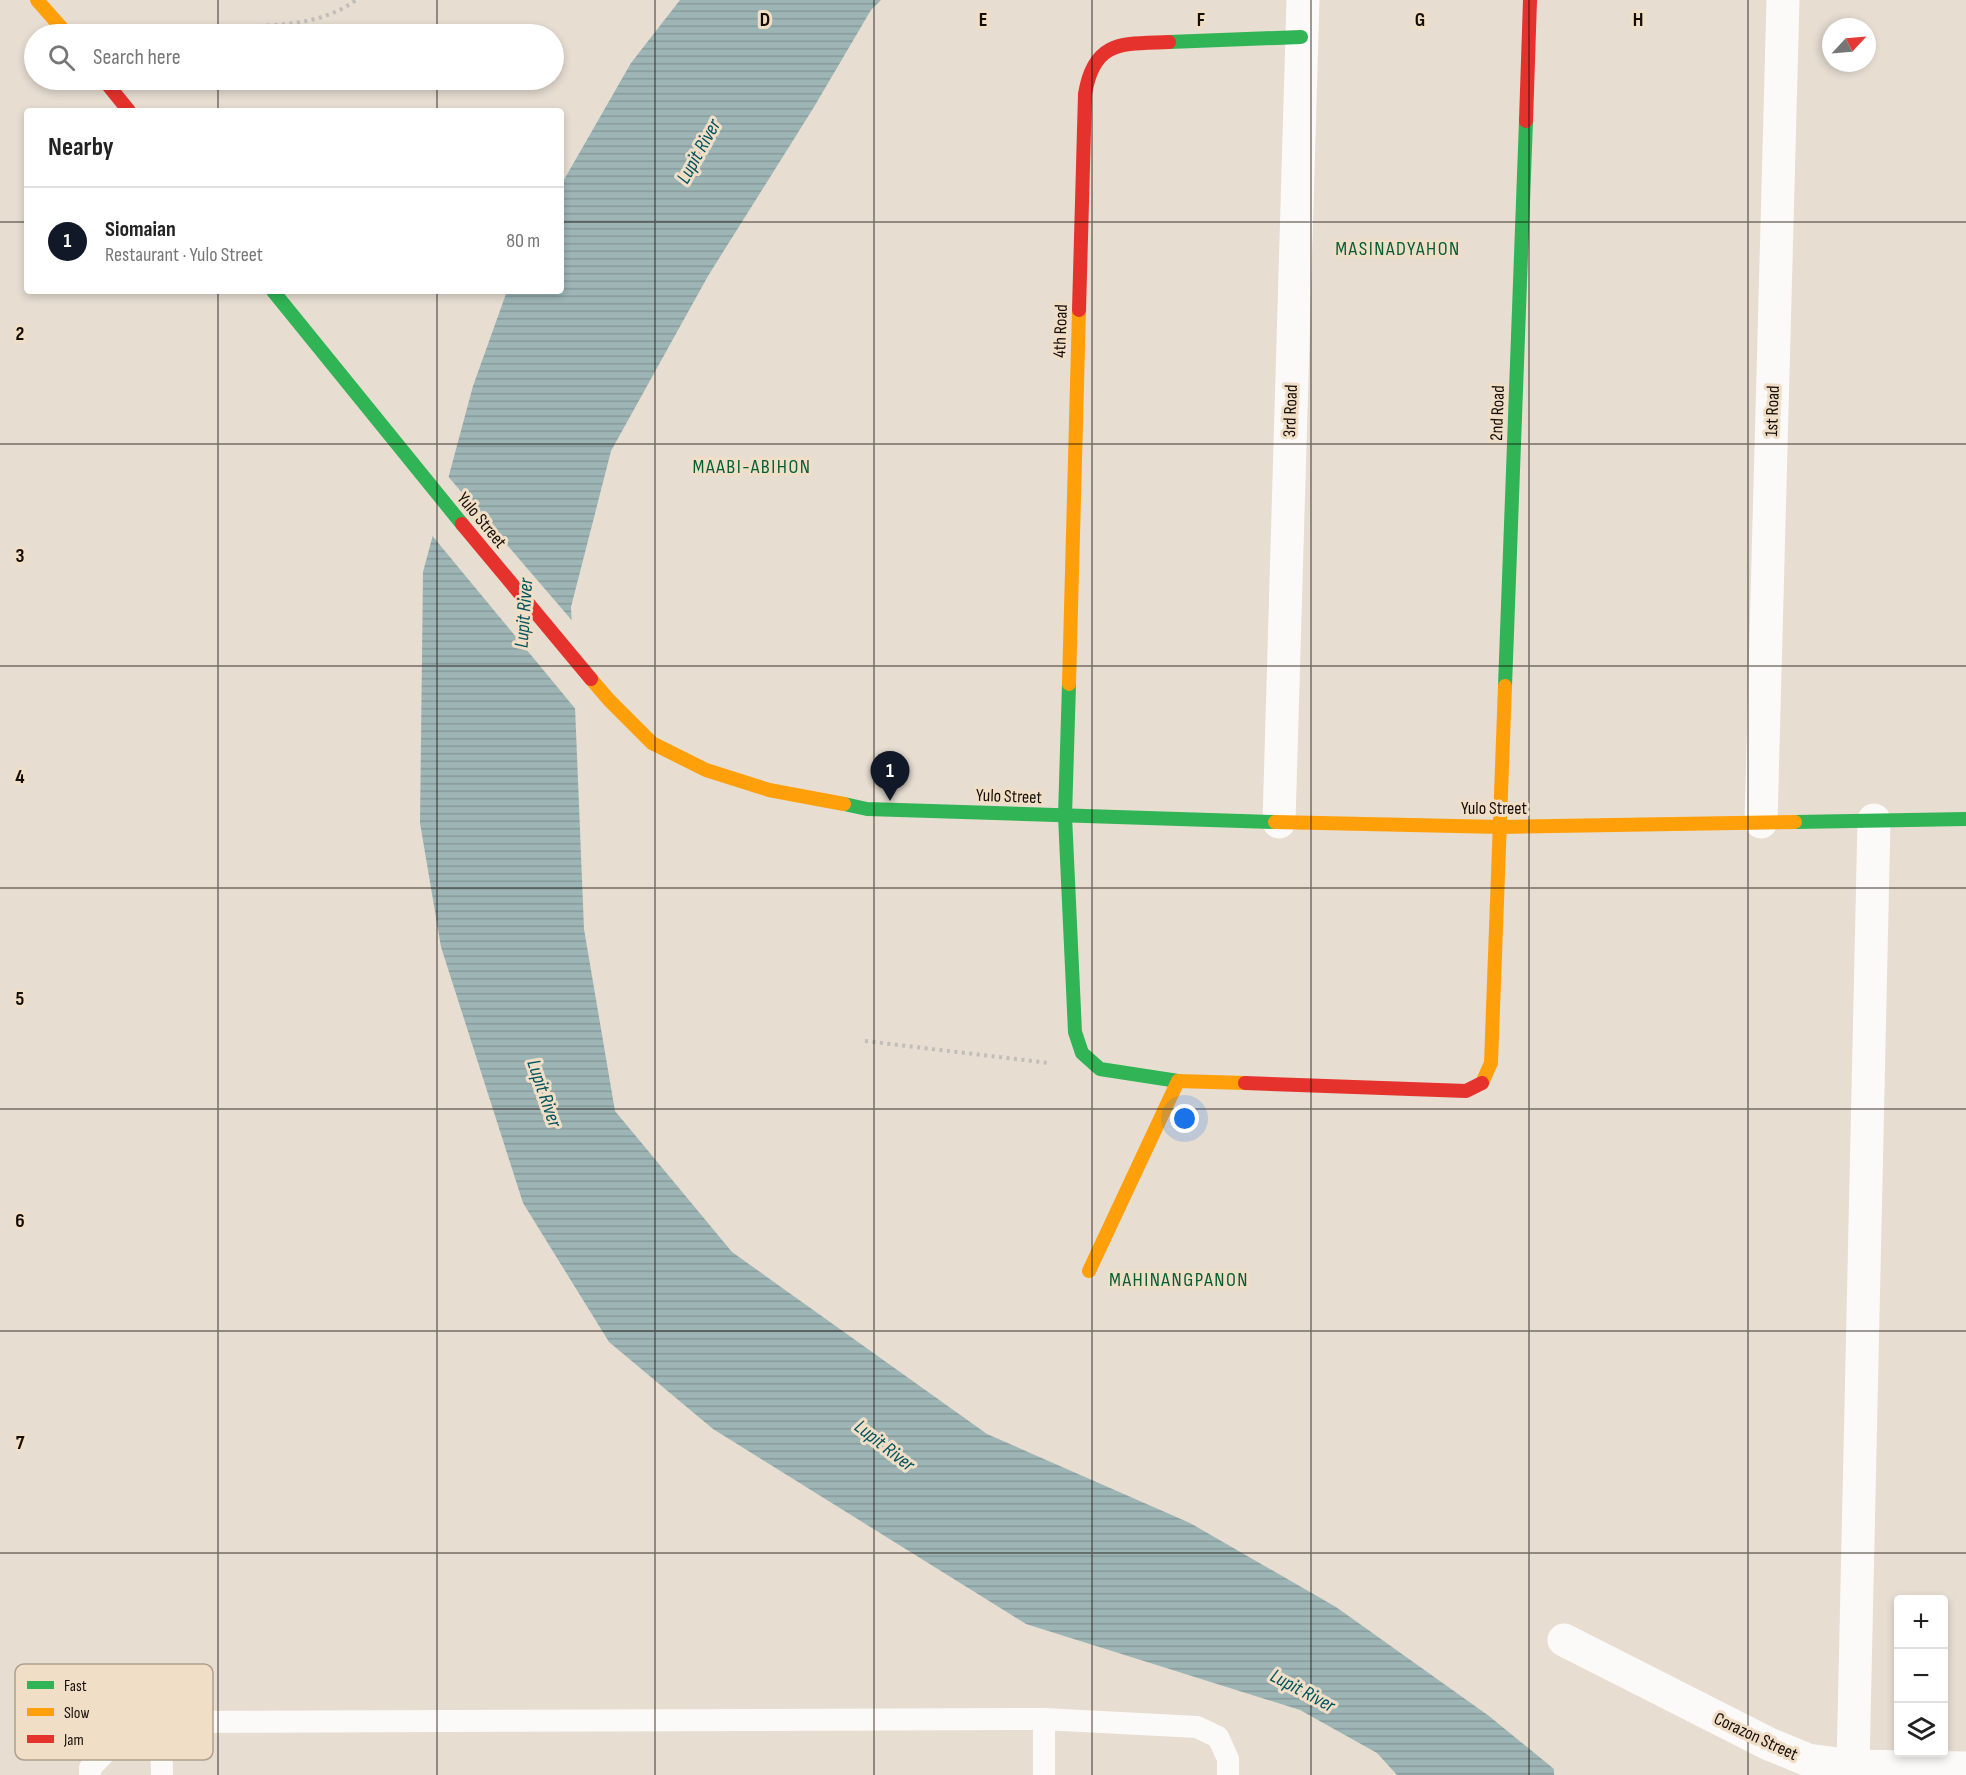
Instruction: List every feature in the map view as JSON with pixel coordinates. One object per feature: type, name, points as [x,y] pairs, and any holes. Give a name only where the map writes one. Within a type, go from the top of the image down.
[{"type":"street","points":[[37,0],[58,24]]},
{"type":"street","name":"3rd Road","points":[[1279,822],[1303,0]]},
{"type":"street","name":"2nd Road","points":[[1100,1069],[1178,1081],[1466,1091],[1484,1082],[1491,1063],[1530,0]]},
{"type":"street","name":"1st Road","points":[[1761,822],[1783,0]]},
{"type":"street","name":"4th Road","points":[[1100,1069],[1082,1053],[1075,1032],[1065,816],[1084,94],[1088,75],[1101,55],[1120,44],[1301,37]]},
{"type":"street","points":[[112,90],[127,108]]},
{"type":"street","name":"Yulo Street","points":[[275,294],[428,483],[609,700],[652,743],[706,770],[769,790],[867,809],[1279,822],[1501,826],[1966,819]]},
{"type":"street","points":[[1853,1766],[1874,820]]},
{"type":"street","points":[[1089,1271],[1178,1081]]},
{"type":"street","name":"Corazon Street","points":[[1564,1640],[1769,1744],[1808,1760],[1853,1766],[1966,1768]]},
{"type":"lane","points":[[1044,1719],[1044,1775]]},
{"type":"lane","points":[[213,1722],[1044,1719],[1197,1727],[1218,1737],[1228,1759],[1228,1775]]},
{"type":"lane","points":[[90,1775],[90,1768],[98,1760]]},
{"type":"lane","points":[[162,1760],[162,1775]]},
{"type":"path","points":[[270,24],[295,23],[325,17],[356,0]]},
{"type":"path","points":[[865,1041],[1100,1069]]},
{"type":"water","name":"Lupit River","points":[[680,0],[881,0],[871,10],[814,107],[708,276],[611,451],[571,607],[584,929],[615,1111],[732,1252],[987,1434],[1190,1523],[1336,1607],[1489,1716],[1554,1769],[1554,1775],[1397,1775],[1377,1753],[1300,1710],[1026,1624],[713,1429],[609,1342],[523,1203],[441,947],[420,823],[423,572],[473,386],[506,294],[564,294],[564,180],[631,63]]},
{"type":"pier","points":[[446,474],[575,624],[578,712],[430,533]]},
{"type":"traffic: fast","points":[[1169,42],[1301,37]]},
{"type":"traffic: fast","points":[[1505,686],[1526,121]]},
{"type":"traffic: fast","points":[[275,294],[462,524]]},
{"type":"traffic: fast","points":[[1069,684],[1065,816],[1075,1032],[1082,1053],[1100,1069],[1178,1081]]},
{"type":"traffic: fast","points":[[844,804],[867,809],[1275,822]]},
{"type":"traffic: fast","points":[[1795,822],[1966,819]]},
{"type":"traffic: slow","points":[[37,0],[58,24]]},
{"type":"traffic: slow","points":[[1069,684],[1079,310]]},
{"type":"traffic: slow","points":[[591,679],[652,743],[706,770],[769,790],[844,804]]},
{"type":"traffic: slow","points":[[1482,1083],[1491,1063],[1505,686]]},
{"type":"traffic: slow","points":[[1275,822],[1501,827],[1795,822]]},
{"type":"traffic: slow","points":[[1089,1271],[1178,1081],[1245,1083]]},
{"type":"traffic: jam","points":[[1526,121],[1530,0]]},
{"type":"traffic: jam","points":[[1079,310],[1085,94],[1089,76],[1095,63],[1113,48],[1138,43],[1169,42]]},
{"type":"traffic: jam","points":[[112,90],[127,108]]},
{"type":"traffic: jam","points":[[462,524],[591,679]]},
{"type":"traffic: jam","points":[[1245,1083],[1466,1091],[1482,1083]]},
{"type":"place","name":"Siomaian","points":[[890,801]]},
{"type":"district","name":"MASINADYAHON","points":[[1398,248]]},
{"type":"district","name":"MAABI-ABIHON","points":[[752,466]]},
{"type":"district","name":"MAHINANGPANON","points":[[1179,1279]]}]
